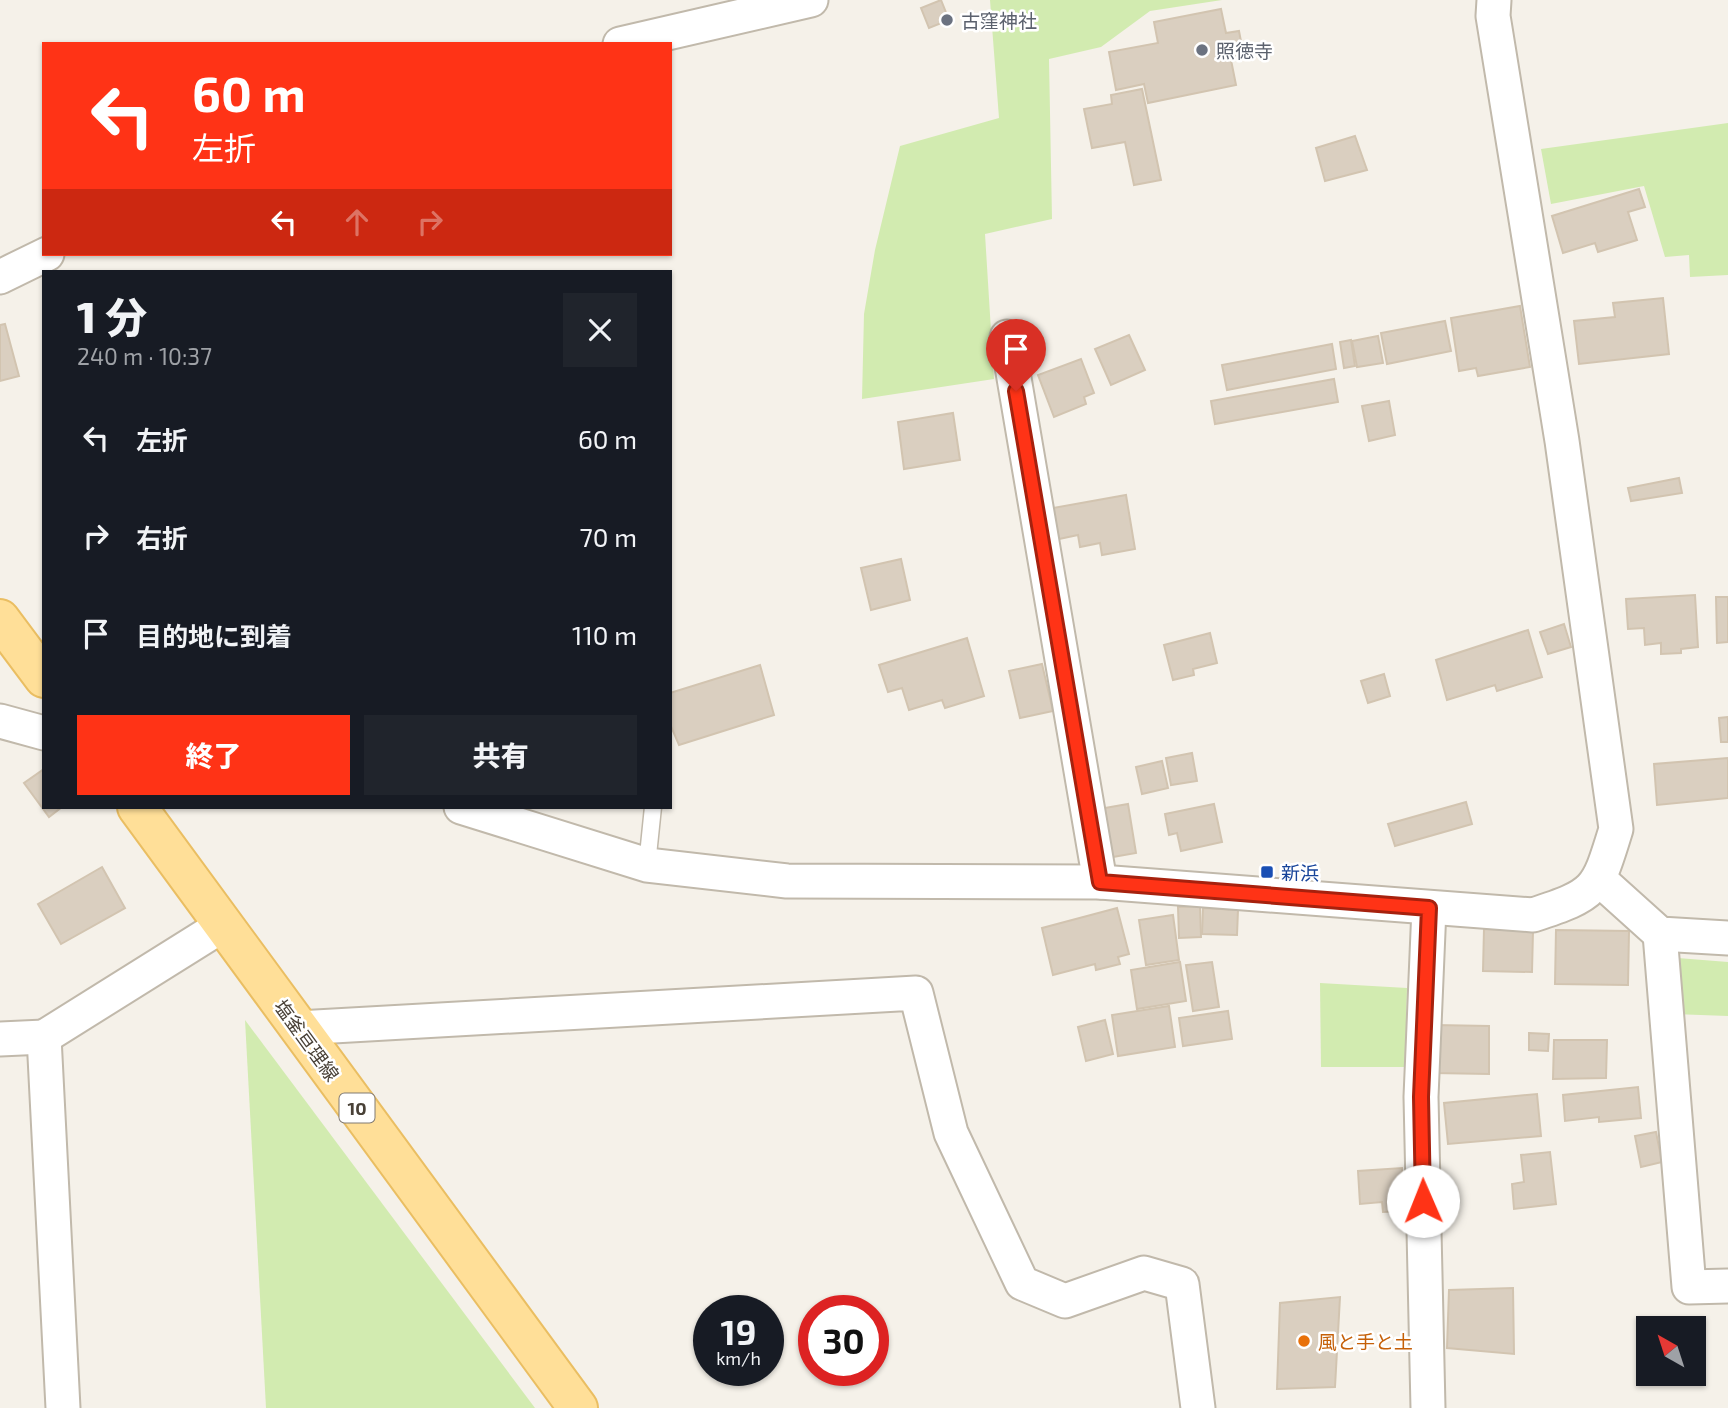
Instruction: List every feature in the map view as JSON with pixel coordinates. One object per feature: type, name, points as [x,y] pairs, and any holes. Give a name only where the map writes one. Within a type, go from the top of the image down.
[{"type":"main road","points":[[0,619],[42,675]]},
{"type":"main road","name":"塩釜亘理線","points":[[139,809],[578,1408]]},
{"type":"street","points":[[629,42],[811,0]]},
{"type":"street","points":[[467,809],[647,865],[788,881],[1100,882],[1533,915],[1574,902],[1601,880],[1616,829],[1562,441],[1493,16],[1494,0]]},
{"type":"street","points":[[0,276],[43,256]]},
{"type":"street","points":[[1007,337],[1100,882]]},
{"type":"street","points":[[0,721],[42,732]]},
{"type":"street","points":[[1601,880],[1660,934],[1728,938]]},
{"type":"street","points":[[1428,1408],[1421,1097],[1429,908]]},
{"type":"street","points":[[0,1039],[44,1037],[223,925]]},
{"type":"street","points":[[1660,934],[1689,1287],[1728,1286]]},
{"type":"street","points":[[298,1028],[916,993],[951,1133],[1022,1283],[1065,1301],[1144,1273],[1182,1284],[1198,1408]]},
{"type":"street","points":[[44,1037],[63,1408]]},
{"type":"lane","points":[[647,865],[653,809]]},
{"type":"green space","points":[[990,0],[1222,0],[1150,11],[1101,47],[1049,59],[1052,219],[985,234],[994,379],[862,399],[864,314],[875,250],[900,146],[999,118]]},
{"type":"green space","points":[[1728,123],[1728,275],[1690,277],[1689,255],[1665,257],[1644,186],[1551,204],[1541,149]]},
{"type":"green space","points":[[1665,957],[1728,962],[1728,1016],[1673,1014]]},
{"type":"green space","points":[[1320,983],[1407,988],[1405,1067],[1321,1067]]},
{"type":"green space","points":[[245,1020],[535,1408],[266,1408]]},
{"type":"building","points":[[941,0],[949,20],[929,28],[921,8]]},
{"type":"building","points":[[1221,9],[1226,33],[1239,31],[1244,57],[1231,60],[1236,85],[1148,103],[1144,84],[1116,90],[1109,52],[1158,43],[1154,22]]},
{"type":"building","points":[[1142,89],[1161,180],[1134,185],[1125,142],[1092,148],[1084,109],[1112,104],[1111,95]]},
{"type":"building","points":[[1355,136],[1367,170],[1325,181],[1316,148]]},
{"type":"building","points":[[1639,189],[1645,207],[1628,212],[1637,240],[1598,252],[1595,243],[1563,253],[1552,216]]},
{"type":"building","points":[[1663,298],[1669,354],[1579,364],[1574,321],[1615,317],[1613,303]]},
{"type":"building","points":[[1520,306],[1530,367],[1478,376],[1476,368],[1459,371],[1451,318]]},
{"type":"building","points":[[1445,321],[1451,351],[1387,364],[1381,333]]},
{"type":"building","points":[[5,324],[19,376],[0,381],[0,325]]},
{"type":"building","points":[[1129,335],[1145,370],[1111,385],[1095,349]]},
{"type":"building","points":[[1378,336],[1383,363],[1357,367],[1352,341]]},
{"type":"building","points":[[1351,340],[1355,366],[1344,368],[1340,342]]},
{"type":"building","points":[[1332,344],[1336,369],[1227,390],[1222,365]]},
{"type":"building","points":[[1081,359],[1094,393],[1084,397],[1086,404],[1054,417],[1038,375]]},
{"type":"building","points":[[1334,379],[1338,402],[1215,424],[1211,401]]},
{"type":"building","points":[[1389,401],[1395,435],[1369,441],[1362,406]]},
{"type":"building","points":[[953,413],[960,460],[904,469],[898,422]]},
{"type":"building","points":[[1679,478],[1682,493],[1631,501],[1628,488]]},
{"type":"building","points":[[1126,495],[1135,549],[1102,555],[1100,543],[1080,547],[1078,535],[1059,539],[1053,508]]},
{"type":"building","points":[[901,559],[910,600],[871,610],[861,568]]},
{"type":"building","points":[[1695,595],[1698,647],[1681,649],[1681,653],[1661,654],[1661,643],[1645,645],[1644,628],[1628,629],[1626,599]]},
{"type":"building","points":[[1716,597],[1728,597],[1728,642],[1717,643]]},
{"type":"building","points":[[1564,624],[1571,647],[1548,654],[1540,632]]},
{"type":"building","points":[[1528,630],[1542,677],[1497,691],[1495,685],[1447,700],[1436,660]]},
{"type":"building","points":[[1210,633],[1217,663],[1193,669],[1194,675],[1173,680],[1164,645]]},
{"type":"building","points":[[967,638],[984,696],[945,708],[942,700],[909,710],[902,688],[888,692],[879,665]]},
{"type":"building","points":[[1042,664],[1053,711],[1020,718],[1009,671]]},
{"type":"building","points":[[760,665],[774,715],[679,745],[672,729],[672,692]]},
{"type":"building","points":[[1384,674],[1390,696],[1368,703],[1361,681]]},
{"type":"building","points":[[1728,717],[1728,742],[1721,742],[1719,718]]},
{"type":"building","points":[[1192,753],[1197,781],[1171,785],[1166,758]]},
{"type":"building","points":[[1728,758],[1728,798],[1657,805],[1654,764]]},
{"type":"building","points":[[1162,761],[1168,788],[1142,794],[1136,767]]},
{"type":"building","points":[[42,770],[42,807],[24,783]]},
{"type":"building","points":[[1466,802],[1472,824],[1395,846],[1388,824]]},
{"type":"building","points":[[1128,804],[1136,853],[1107,858],[1099,809]]},
{"type":"building","points":[[1214,804],[1222,842],[1181,851],[1177,833],[1169,835],[1165,814]]},
{"type":"building","points":[[43,809],[59,809],[49,817]]},
{"type":"building","points":[[102,867],[125,908],[61,944],[38,904]]},
{"type":"building","points":[[1200,906],[1201,937],[1179,938],[1178,907]]},
{"type":"building","points":[[1117,908],[1129,954],[1118,957],[1120,964],[1096,970],[1095,964],[1053,975],[1042,928]]},
{"type":"building","points":[[1203,908],[1238,910],[1237,935],[1202,934]]},
{"type":"building","points":[[1173,915],[1179,960],[1146,965],[1139,920]]},
{"type":"building","points":[[1484,929],[1533,931],[1532,972],[1483,971]]},
{"type":"building","points":[[1556,930],[1629,931],[1628,985],[1555,984]]},
{"type":"building","points":[[1180,962],[1186,1001],[1137,1009],[1131,970]]},
{"type":"building","points":[[1212,962],[1219,1007],[1193,1011],[1186,965]]},
{"type":"building","points":[[1169,1006],[1175,1047],[1118,1056],[1112,1015]]},
{"type":"building","points":[[1228,1011],[1232,1039],[1183,1046],[1179,1018]]},
{"type":"building","points":[[1105,1020],[1113,1054],[1086,1061],[1078,1027]]},
{"type":"building","points":[[1435,1025],[1489,1026],[1489,1074],[1434,1073]]},
{"type":"building","points":[[1529,1033],[1549,1034],[1548,1051],[1529,1050]]},
{"type":"building","points":[[1554,1040],[1607,1040],[1606,1078],[1553,1079]]},
{"type":"building","points":[[1638,1087],[1641,1118],[1599,1122],[1599,1117],[1565,1121],[1563,1095]]},
{"type":"building","points":[[1537,1094],[1541,1136],[1448,1144],[1444,1103]]},
{"type":"building","points":[[1656,1132],[1662,1162],[1641,1167],[1635,1136]]},
{"type":"building","points":[[1550,1152],[1556,1204],[1514,1209],[1512,1184],[1524,1182],[1521,1155]]},
{"type":"building","points":[[1402,1168],[1405,1211],[1383,1212],[1382,1202],[1360,1204],[1358,1171]]},
{"type":"building","points":[[1513,1288],[1514,1354],[1447,1348],[1449,1290]]},
{"type":"building","points":[[1340,1297],[1335,1387],[1277,1389],[1280,1303]]},
{"type":"place","name":"古窪神社","points":[[947,20]]},
{"type":"place","name":"照徳寺","points":[[1202,50]]},
{"type":"place","name":"新浜","points":[[1267,872]]},
{"type":"place","name":"風と手と土","points":[[1304,1341]]},
{"type":"route","points":[[1016,391],[1100,882],[1429,908],[1421,1097],[1423,1201]]}]
